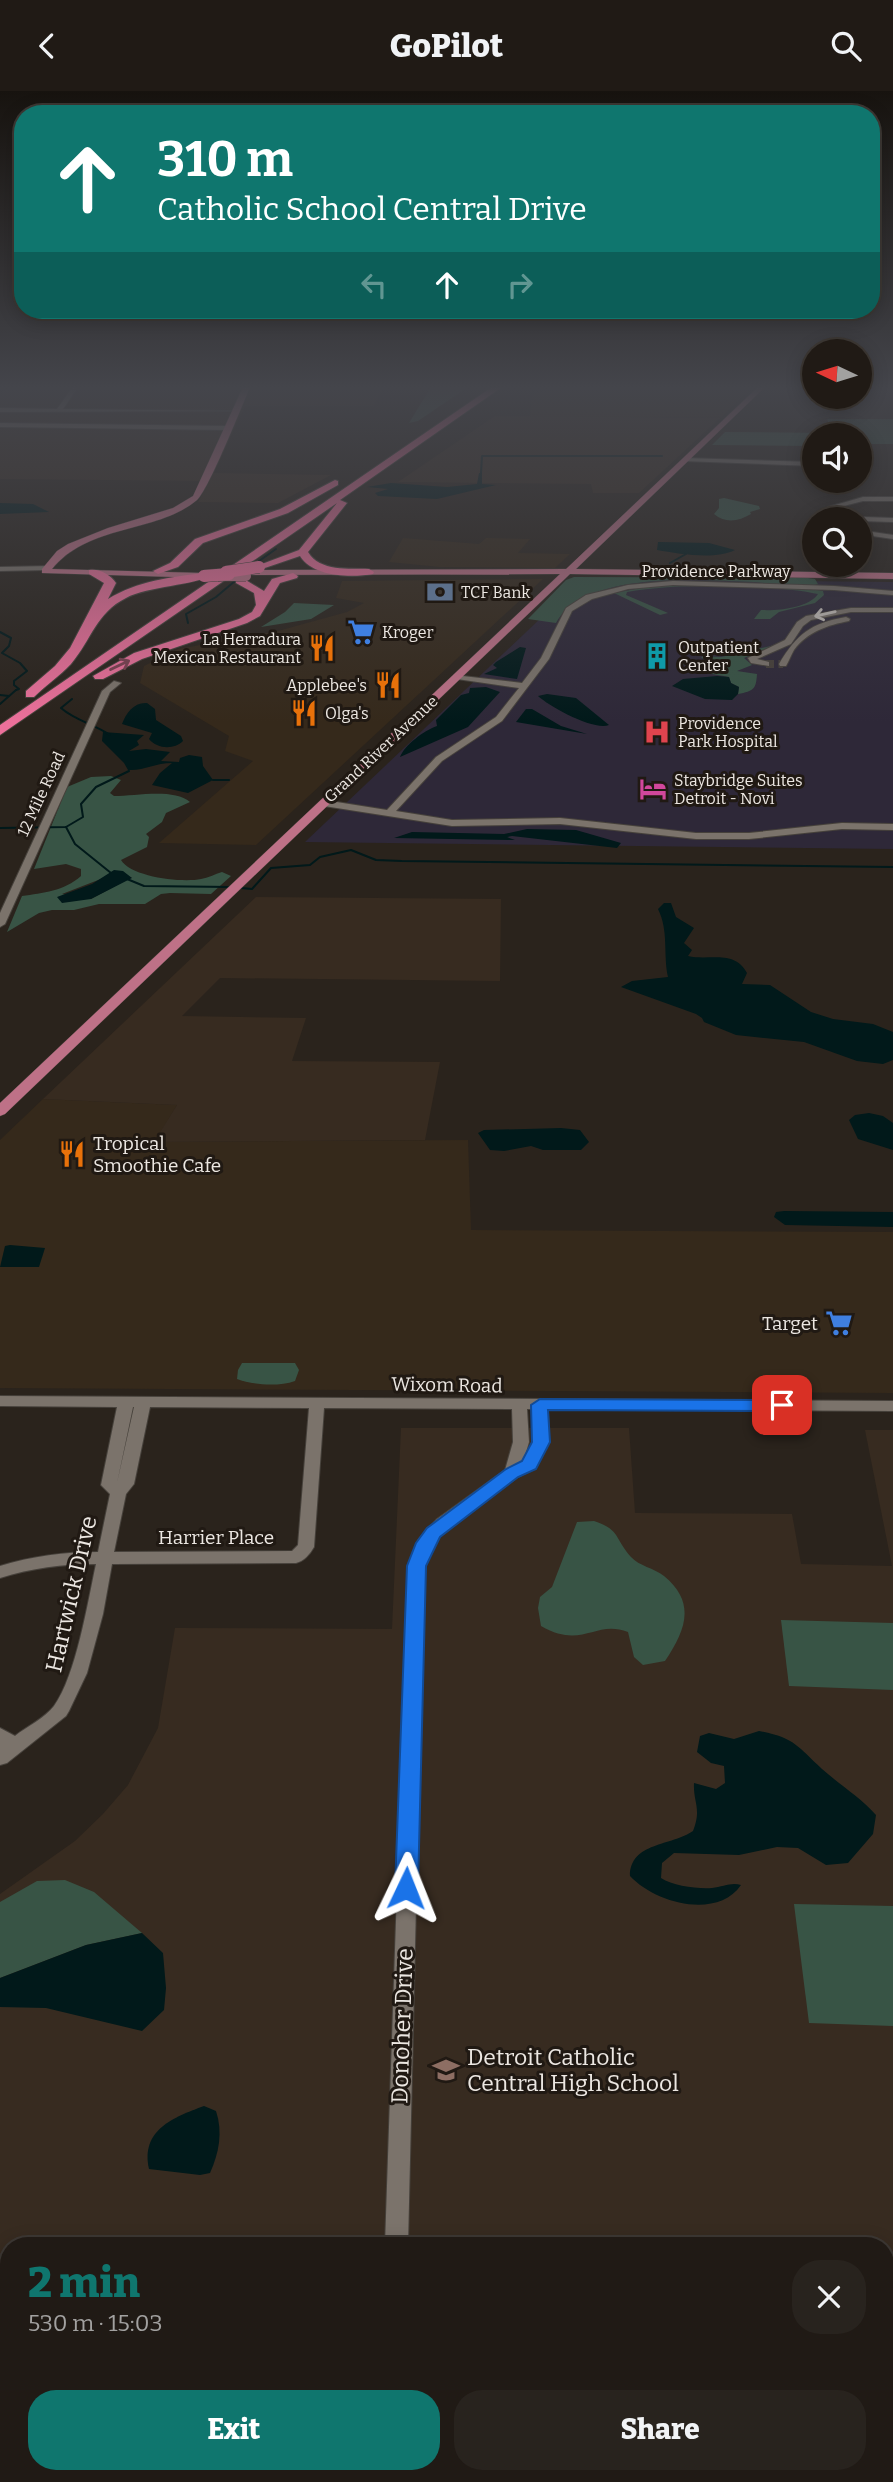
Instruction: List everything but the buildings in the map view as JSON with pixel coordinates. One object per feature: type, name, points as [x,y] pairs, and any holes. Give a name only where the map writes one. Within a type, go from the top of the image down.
[{"type":"highway","points":[[158,571],[174,565],[191,547],[208,537],[284,511],[306,499]]},
{"type":"highway","points":[[0,714],[320,499]]},
{"type":"highway","points":[[0,731],[334,499]]},
{"type":"highway","points":[[92,619],[104,605],[130,592],[220,574],[303,552],[338,507],[349,499]]},
{"type":"highway","points":[[191,547],[189,558],[259,591],[262,606]]},
{"type":"highway","points":[[303,552],[305,559],[314,565],[369,572]]},
{"type":"highway","points":[[30,694],[59,669],[92,619],[110,583],[108,579],[93,572]]},
{"type":"highway","points":[[0,740],[68,693],[109,670],[138,656],[243,621],[256,614],[274,583],[293,576]]},
{"type":"main road","points":[[46,570],[71,546],[137,523],[193,499]]},
{"type":"main road","name":"Grand River Avenue","points":[[0,1111],[645,499]]},
{"type":"main road","points":[[33,569],[51,550],[73,535],[127,518],[171,509]]},
{"type":"main road","points":[[127,518],[134,519],[137,523]]},
{"type":"main road","points":[[46,570],[293,576],[446,573]]},
{"type":"main road","points":[[46,570],[220,574],[369,572],[893,576]]},
{"type":"street","points":[[834,507],[863,499],[893,499]]},
{"type":"street","points":[[872,520],[893,520]]},
{"type":"street","points":[[872,534],[893,537]]},
{"type":"street","points":[[0,569],[46,570]]},
{"type":"street","name":"Providence Parkway","points":[[389,813],[439,759],[499,719],[545,659],[569,610],[582,600],[605,591],[636,586],[688,583],[834,588],[893,593]]},
{"type":"street","points":[[766,664],[752,658],[788,642],[800,624],[809,618],[851,610],[893,610]]},
{"type":"street","points":[[783,664],[792,648],[818,626],[856,618],[893,618]]},
{"type":"street","points":[[457,677],[527,685]]},
{"type":"street","name":"12 Mile Road","points":[[0,924],[106,691],[117,683]]},
{"type":"street","points":[[324,803],[466,824],[560,821],[633,832],[696,836],[775,834],[842,826],[893,827]]},
{"type":"street","name":"Wixom Road","points":[[0,1401],[893,1406]]},
{"type":"street","name":"Hartwick Drive","points":[[118,1492],[108,1485],[126,1402]]},
{"type":"street","name":"Hartwick Drive","points":[[5,1746],[61,1711],[78,1673],[118,1492],[126,1484],[143,1402]]},
{"type":"street","name":"Harrier Place","points":[[0,1572],[30,1563],[68,1558],[296,1557],[306,1547],[317,1403]]},
{"type":"street","points":[[512,1473],[521,1442],[519,1405]]},
{"type":"street","points":[[521,1442],[541,1442],[540,1405]]},
{"type":"street","name":"Donoher Drive","points":[[397,2237],[416,1566],[425,1543],[443,1523],[512,1473],[529,1465],[541,1442]]},
{"type":"street","points":[[114,1452],[132,1452]]},
{"type":"shaded area","points":[[200,499],[286,499],[278,503],[198,502]]},
{"type":"shaded area","points":[[403,538],[479,544],[486,538],[530,539],[518,553],[570,554],[555,568],[440,567],[389,562]]},
{"type":"shaded area","points":[[543,579],[256,845],[159,843],[253,761],[225,751],[229,736],[140,683],[144,666],[178,649],[278,631],[347,612],[364,603],[336,598],[342,581]]},
{"type":"shaded area","name":"Providence Park Hospital","points":[[582,579],[893,582],[893,849],[305,842]]},
{"type":"shaded area","points":[[256,897],[501,899],[500,981],[220,978],[182,1016],[306,1018],[292,1061],[440,1062],[425,1140],[154,1142],[177,1105],[43,1099]]},
{"type":"shaded area","points":[[43,1099],[177,1105],[155,1142],[468,1140],[471,1230],[893,1232],[893,1393],[0,1388],[0,1140]]},
{"type":"shaded area","name":"Detroit Catholic Central High School","points":[[401,1428],[629,1428],[635,1513],[792,1514],[801,1564],[892,1566],[865,1430],[893,1430],[893,2237],[0,2237],[0,1894],[75,1841],[128,1785],[158,1728],[175,1628],[392,1629]]},
{"type":"green space","points":[[719,499],[759,506],[760,509],[737,520],[723,519],[714,514],[719,508]]},
{"type":"green space","points":[[574,577],[808,578],[815,579],[818,584],[795,587],[705,580],[646,582],[617,586],[592,594],[571,606],[556,623],[528,619],[566,580]]},
{"type":"green space","points":[[658,585],[745,585],[817,590],[823,591],[824,595],[815,603],[779,612],[770,619],[754,619],[761,610],[784,609],[808,603],[818,594],[776,588],[724,586],[671,587],[627,592],[626,595],[668,613],[660,615],[614,593]]},
{"type":"green space","points":[[294,603],[334,605],[311,619],[261,627],[285,612]]},
{"type":"green space","points":[[775,645],[744,658],[752,665],[737,671],[757,674],[755,686],[748,692],[738,694],[739,687],[731,683],[729,677],[695,671],[700,667],[681,664],[690,660],[723,662],[701,658],[721,657]]},
{"type":"green space","points":[[111,776],[121,780],[110,793],[114,796],[165,794],[190,802],[166,813],[162,822],[146,834],[149,837],[147,847],[121,860],[127,866],[146,875],[170,879],[201,879],[222,872],[231,876],[211,894],[170,893],[161,894],[145,904],[99,904],[74,910],[52,910],[39,913],[7,932],[22,896],[60,888],[81,876],[81,869],[66,864],[34,869],[67,787],[91,777]],"holes":[[[106,877],[132,877],[91,899],[62,894]]]},
{"type":"green space","points":[[242,1363],[295,1363],[299,1370],[295,1381],[273,1385],[258,1384],[237,1379]]},
{"type":"green space","points":[[594,1521],[613,1531],[631,1557],[664,1576],[681,1596],[684,1607],[682,1628],[665,1661],[643,1665],[634,1657],[628,1632],[606,1629],[568,1635],[555,1633],[541,1626],[538,1608],[540,1597],[552,1587],[577,1522]]},
{"type":"green space","points":[[781,1620],[893,1623],[893,1690],[789,1686]]},
{"type":"green space","points":[[65,1880],[94,1892],[142,1933],[86,1945],[0,1978],[0,1902],[37,1881]]},
{"type":"green space","points":[[794,1904],[893,1906],[893,2026],[809,2023]]},
{"type":"water","points":[[0,503],[33,504],[49,512],[0,514]]},
{"type":"water","points":[[658,542],[709,543],[735,550],[718,555],[687,554],[657,550]]},
{"type":"water","points":[[520,647],[526,648],[517,679],[484,674],[497,668],[493,665],[496,662]]},
{"type":"water","points":[[729,677],[731,683],[739,687],[738,694],[732,700],[705,699],[672,686],[683,679]]},
{"type":"water","points":[[486,687],[500,692],[468,727],[400,757],[415,739],[437,726],[436,720],[461,695],[469,693],[470,688]]},
{"type":"water","points":[[547,694],[576,698],[609,725],[593,725],[562,712],[538,696]]},
{"type":"water","points":[[147,703],[155,709],[156,720],[181,736],[183,741],[175,746],[161,746],[149,739],[152,733],[122,724],[131,709],[138,704]]},
{"type":"water","points":[[526,709],[532,709],[561,726],[587,734],[516,722]]},
{"type":"water","points":[[103,732],[144,735],[137,741],[139,745],[129,751],[146,749],[170,752],[161,761],[179,762],[180,758],[189,755],[202,757],[203,766],[213,780],[188,793],[152,785],[160,773],[172,763],[128,770],[102,741]]},
{"type":"water","points":[[527,829],[576,830],[621,843],[617,848],[512,836],[507,837],[515,840],[394,838],[412,832],[504,834]]},
{"type":"water","points":[[114,870],[123,871],[132,878],[91,899],[62,903],[57,897],[92,884]]},
{"type":"water","points":[[664,903],[671,903],[676,917],[694,928],[684,943],[692,950],[688,956],[728,958],[742,966],[747,973],[742,984],[770,985],[811,1012],[833,1019],[873,1024],[893,1032],[893,1060],[883,1064],[857,1061],[804,1042],[736,1035],[704,1022],[696,1014],[621,987],[632,981],[668,977],[664,926],[658,909]]},
{"type":"water","points":[[869,1113],[883,1116],[893,1123],[893,1150],[858,1139],[849,1120],[855,1115]]},
{"type":"water","points":[[484,1130],[580,1130],[589,1142],[581,1150],[543,1150],[531,1146],[504,1151],[490,1150],[478,1133]]},
{"type":"water","points":[[776,1212],[893,1212],[893,1227],[785,1225],[774,1217]]},
{"type":"water","points":[[5,1246],[45,1248],[39,1267],[0,1267]]},
{"type":"water","points":[[759,1731],[795,1744],[863,1802],[876,1815],[873,1834],[848,1863],[826,1865],[798,1848],[777,1847],[739,1855],[674,1853],[662,1863],[661,1878],[678,1885],[706,1888],[741,1885],[730,1896],[717,1902],[686,1904],[655,1894],[641,1886],[630,1876],[637,1857],[654,1846],[693,1831],[697,1811],[694,1783],[716,1789],[725,1783],[724,1766],[711,1763],[697,1752],[700,1736],[709,1733],[734,1739]]},
{"type":"water","points":[[142,1933],[163,1953],[166,1988],[164,2010],[142,2031],[46,2008],[0,2007],[0,1978],[86,1945]]},
{"type":"water","points":[[204,2106],[216,2111],[220,2135],[210,2173],[200,2175],[149,2169],[150,2144],[155,2135],[171,2120]]},
{"type":"waterway","points":[[259,561],[276,549]]},
{"type":"waterway","points":[[670,563],[686,554]]},
{"type":"waterway","points":[[188,623],[186,614],[216,597],[235,581]]},
{"type":"waterway","points":[[0,632],[11,638],[9,646],[2,653],[20,663],[27,671],[14,681],[14,685],[19,689],[0,704]]},
{"type":"waterway","points":[[0,695],[9,696]]},
{"type":"waterway","points":[[72,699],[61,708],[110,735]]},
{"type":"waterway","points":[[66,827],[83,817],[81,804],[96,787],[129,771]]},
{"type":"waterway","points":[[213,780],[229,780]]},
{"type":"waterway","points":[[0,828],[66,827]]},
{"type":"waterway","points":[[66,827],[75,844],[111,873]]},
{"type":"waterway","points":[[241,888],[252,889],[271,868],[310,865],[320,857],[351,850],[376,860],[402,861],[893,867]]},
{"type":"waterway","points":[[127,879],[144,886],[231,887]]},
{"type":"tunnel","points":[[766,664],[783,664]]},
{"type":"place","name":"TCF Bank","points":[[440,592]]},
{"type":"place","name":"Kroger","points":[[361,632]]},
{"type":"place","name":"La Herradura Mexican Restaurant","points":[[322,648]]},
{"type":"place","name":"Outpatient Center","points":[[657,656]]},
{"type":"place","name":"Applebee's","points":[[388,685]]},
{"type":"place","name":"Olga's","points":[[304,713]]},
{"type":"place","name":"Providence Park Hospital","points":[[657,732]]},
{"type":"place","name":"Staybridge Suites Detroit - Novi","points":[[653,789]]},
{"type":"place","name":"Tropical Smoothie Cafe","points":[[72,1154]]},
{"type":"place","name":"Target","points":[[839,1323]]},
{"type":"place","name":"Detroit Catholic Central High School","points":[[446,2070]]},
{"type":"route","points":[[406,1888],[416,1566],[425,1543],[443,1523],[512,1473],[529,1465],[541,1442],[540,1405],[782,1405]]}]
